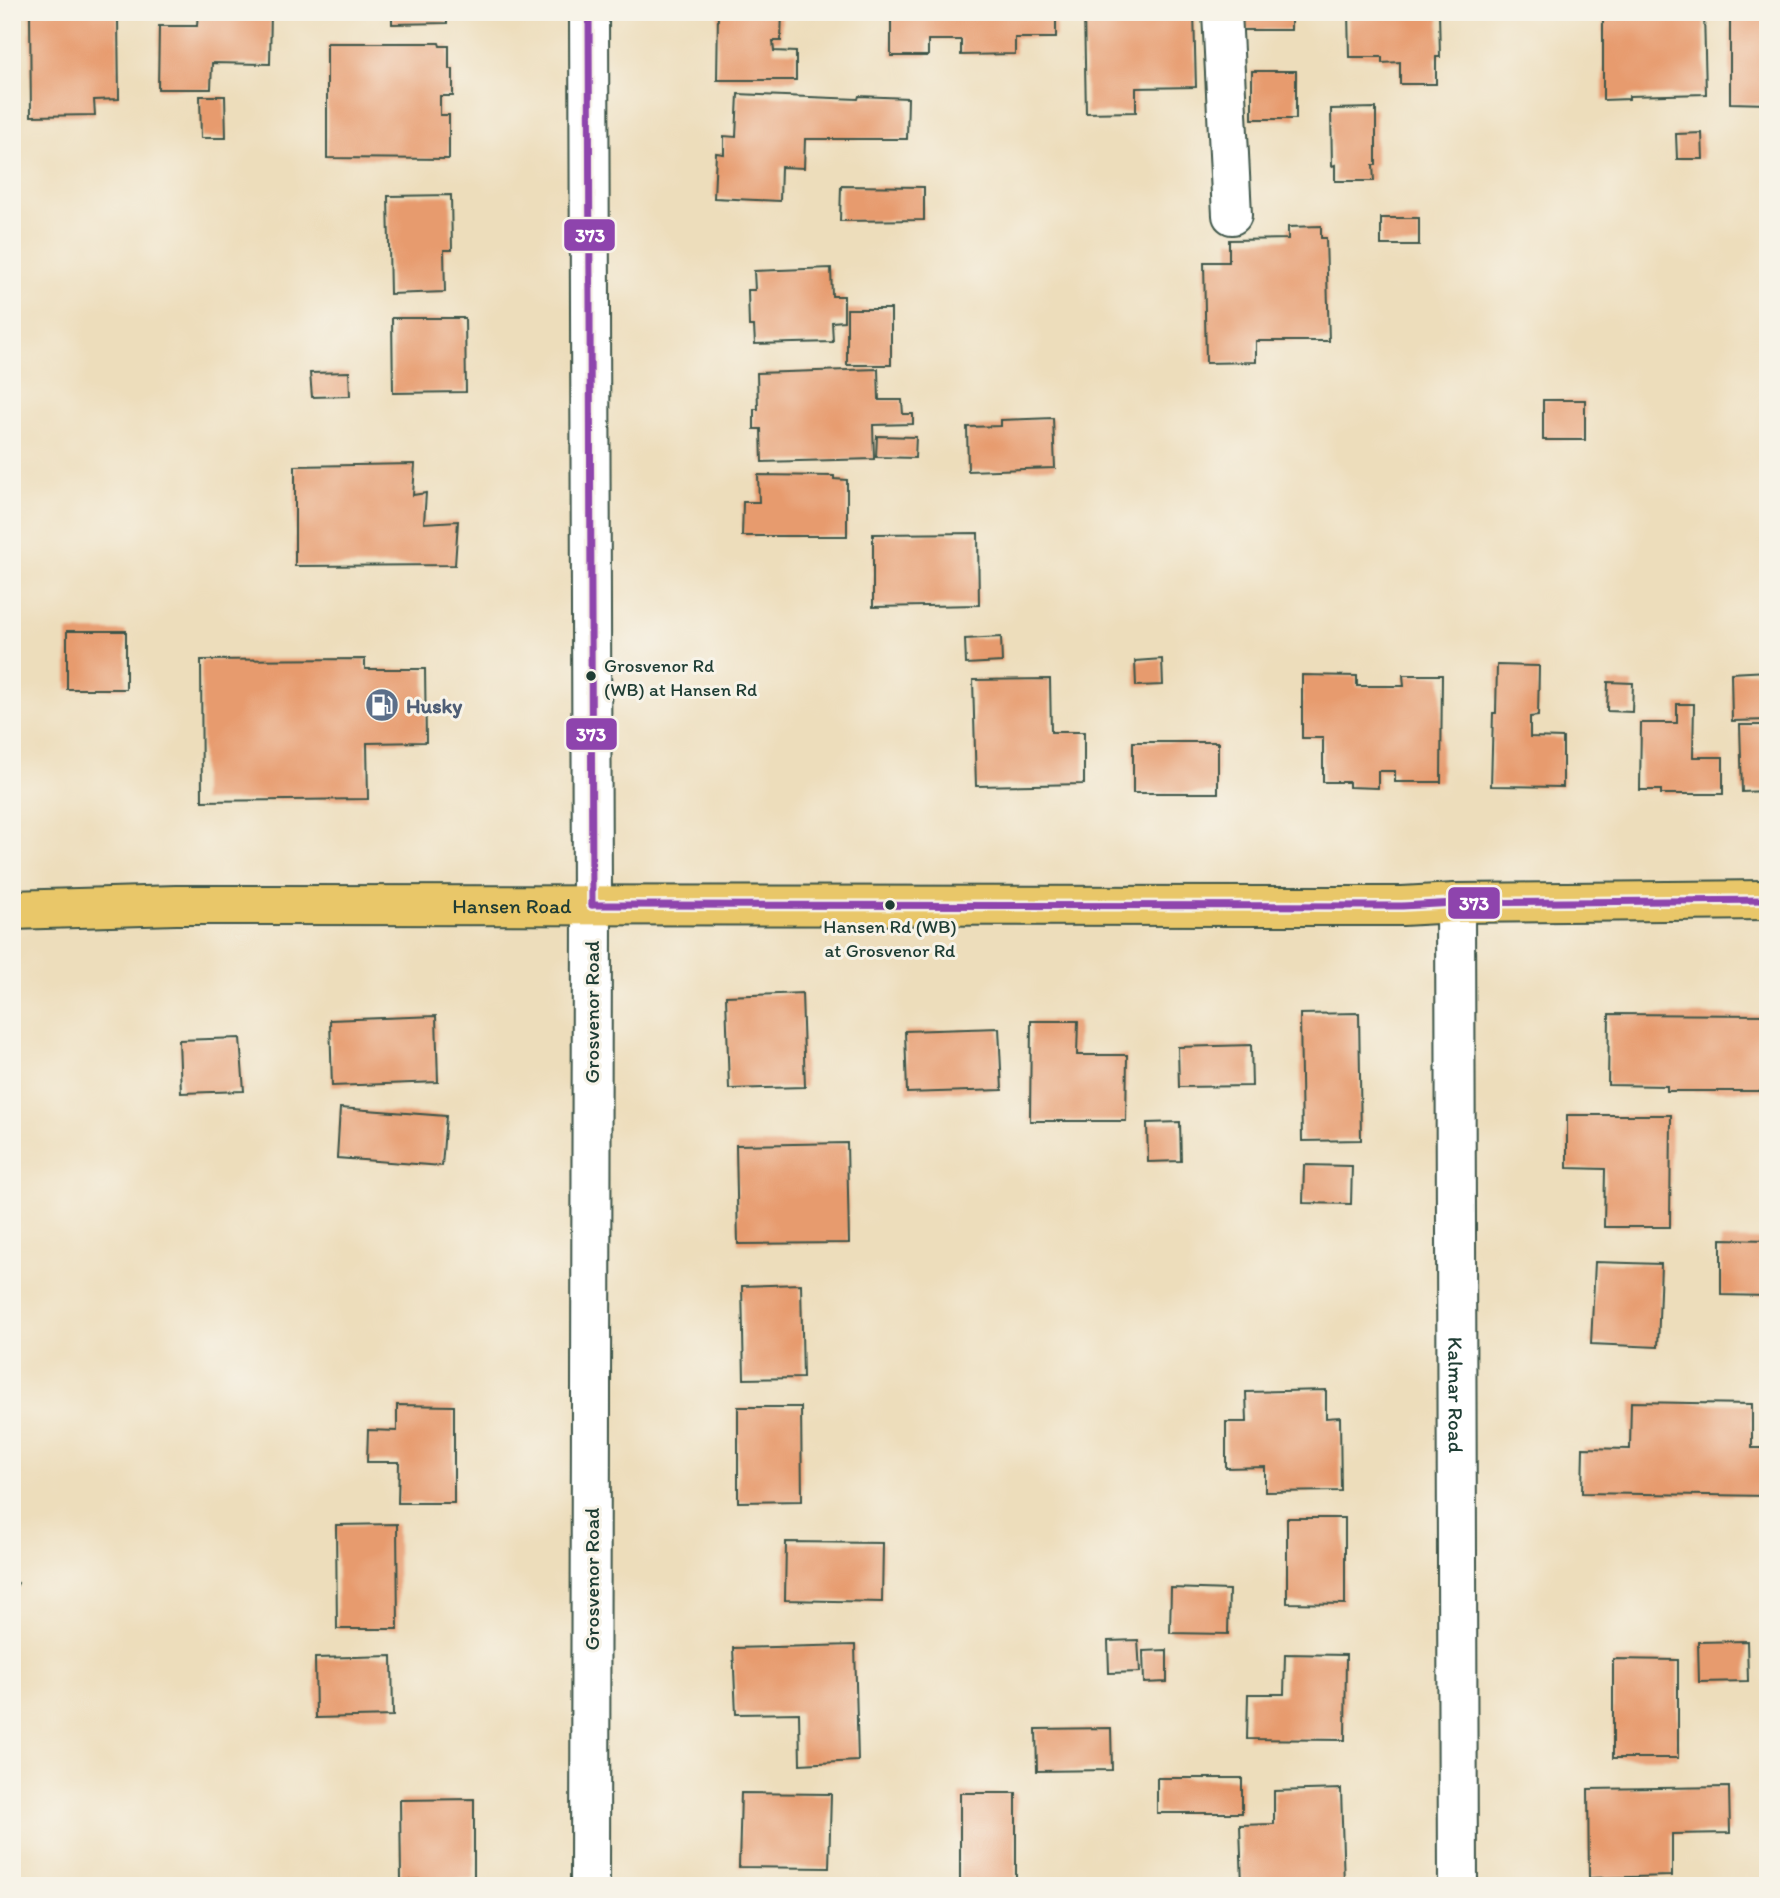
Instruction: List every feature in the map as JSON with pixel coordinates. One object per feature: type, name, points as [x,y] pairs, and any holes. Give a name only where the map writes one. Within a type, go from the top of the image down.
[{"type":"main road","name":"Hansen Road","points":[[12,910],[176,905],[1402,906],[1768,900]]},
{"type":"street","name":"Grosvenor Road","points":[[589,12],[592,905],[590,1886]]},
{"type":"street","points":[[1222,12],[1232,215]]},
{"type":"street","name":"Kalmar Road","points":[[1455,904],[1458,1886]]},
{"type":"building","points":[[30,12],[122,12],[122,18],[118,17],[119,99],[94,100],[95,115],[31,116]]},
{"type":"building","points":[[198,12],[271,12],[270,64],[212,63],[211,89],[158,89],[159,26],[197,26]]},
{"type":"building","points":[[392,12],[447,12],[447,23],[392,24]]},
{"type":"building","points":[[718,12],[782,12],[781,41],[773,41],[774,51],[796,52],[796,80],[717,80]]},
{"type":"building","points":[[891,12],[1056,12],[1056,38],[1015,38],[1015,54],[961,55],[961,40],[928,40],[928,56],[891,56]]},
{"type":"building","points":[[1084,12],[1194,12],[1196,87],[1136,88],[1136,112],[1086,113]]},
{"type":"building","points":[[1236,12],[1291,12],[1291,30],[1236,30]]},
{"type":"building","points":[[1348,12],[1439,12],[1440,57],[1436,57],[1436,84],[1400,84],[1400,62],[1382,63],[1382,57],[1349,57]]},
{"type":"building","points":[[1603,12],[1704,12],[1706,94],[1629,96],[1629,99],[1603,100]]},
{"type":"building","points":[[1730,12],[1768,12],[1768,104],[1730,103]]},
{"type":"building","points":[[327,43],[439,43],[440,46],[449,46],[449,69],[453,69],[453,96],[440,96],[440,115],[449,115],[449,159],[327,158]]},
{"type":"building","points":[[1252,71],[1296,71],[1296,119],[1252,119]]},
{"type":"building","points":[[738,94],[858,99],[859,96],[908,98],[907,139],[805,139],[804,168],[781,167],[780,201],[714,198],[716,153],[724,154],[724,136],[736,137]]},
{"type":"building","points":[[200,96],[225,96],[226,138],[201,138]]},
{"type":"building","points":[[1376,108],[1374,181],[1335,181],[1335,165],[1332,166],[1331,109]]},
{"type":"building","points":[[1702,133],[1703,159],[1677,159],[1676,134]]},
{"type":"building","points":[[841,186],[924,187],[924,220],[840,221]]},
{"type":"building","points":[[451,195],[452,250],[444,250],[445,292],[390,294],[388,196]]},
{"type":"building","points":[[1381,218],[1419,218],[1419,245],[1381,245]]},
{"type":"building","points":[[1321,226],[1321,238],[1326,238],[1329,341],[1256,341],[1256,362],[1206,363],[1204,262],[1229,262],[1229,240],[1288,239],[1288,227]]},
{"type":"building","points":[[831,268],[832,296],[844,296],[844,321],[832,322],[833,342],[755,344],[754,326],[749,326],[748,290],[755,290],[754,271]]},
{"type":"building","points":[[847,309],[891,309],[891,365],[847,365]]},
{"type":"building","points":[[392,318],[465,318],[466,392],[393,393]]},
{"type":"building","points":[[878,369],[879,400],[902,400],[903,414],[913,414],[913,424],[873,425],[874,459],[762,462],[761,429],[754,429],[754,409],[758,409],[757,373]]},
{"type":"building","points":[[349,372],[350,396],[312,397],[310,373]]},
{"type":"building","points":[[1543,400],[1585,400],[1585,440],[1543,440]]},
{"type":"building","points":[[1053,418],[1055,468],[968,471],[967,427],[1001,426],[1001,420]]},
{"type":"building","points":[[877,436],[916,437],[915,458],[876,457]]},
{"type":"building","points":[[415,464],[413,495],[426,493],[424,523],[458,521],[455,565],[295,566],[295,466]]},
{"type":"building","points":[[758,475],[834,476],[834,479],[847,480],[847,536],[742,536],[743,502],[759,502]]},
{"type":"building","points":[[12,527],[17,527],[17,567],[12,567]]},
{"type":"building","points":[[978,533],[979,605],[873,607],[873,534]]},
{"type":"building","points":[[67,631],[126,631],[126,689],[67,689]]},
{"type":"building","points":[[1001,637],[1002,662],[966,664],[965,639]]},
{"type":"building","points":[[365,659],[365,669],[425,669],[426,742],[367,743],[368,799],[202,801],[201,660]]},
{"type":"building","points":[[1162,659],[1163,685],[1136,686],[1135,661]]},
{"type":"building","points":[[1497,665],[1539,666],[1538,716],[1530,717],[1530,737],[1563,738],[1563,787],[1491,786]]},
{"type":"building","points":[[1768,671],[1768,720],[1732,721],[1731,673]]},
{"type":"building","points":[[1302,675],[1357,676],[1357,686],[1404,686],[1403,675],[1442,675],[1441,782],[1395,782],[1395,771],[1378,771],[1378,788],[1349,787],[1349,782],[1323,782],[1323,738],[1302,738]]},
{"type":"building","points":[[1050,679],[1051,732],[1084,732],[1084,784],[976,786],[973,680]]},
{"type":"building","points":[[1608,682],[1633,683],[1632,712],[1607,711]]},
{"type":"building","points":[[1677,704],[1694,704],[1693,757],[1723,757],[1723,794],[1661,794],[1661,790],[1640,790],[1641,723],[1677,723]]},
{"type":"building","points":[[1740,725],[1768,725],[1768,791],[1742,792]]},
{"type":"building","points":[[1133,742],[1218,742],[1218,793],[1133,793]]},
{"type":"building","points":[[802,993],[805,1087],[729,1089],[726,996]]},
{"type":"building","points":[[1359,1013],[1361,1140],[1302,1141],[1300,1014]]},
{"type":"building","points":[[1609,1014],[1768,1015],[1768,1091],[1667,1091],[1667,1086],[1608,1085]]},
{"type":"building","points":[[436,1016],[438,1082],[332,1086],[330,1020]]},
{"type":"building","points":[[1031,1021],[1078,1021],[1077,1055],[1127,1055],[1126,1121],[1030,1121]]},
{"type":"building","points":[[999,1028],[1002,1090],[907,1093],[905,1031]]},
{"type":"building","points":[[240,1038],[244,1091],[181,1093],[179,1040]]},
{"type":"building","points":[[1251,1045],[1252,1086],[1179,1087],[1178,1047]]},
{"type":"building","points":[[340,1108],[446,1116],[442,1166],[337,1158]]},
{"type":"building","points":[[1567,1115],[1671,1115],[1670,1227],[1604,1227],[1605,1169],[1567,1168]]},
{"type":"building","points":[[1180,1122],[1181,1161],[1148,1162],[1147,1123]]},
{"type":"building","points":[[847,1143],[849,1243],[738,1244],[736,1145]]},
{"type":"building","points":[[1304,1165],[1352,1166],[1351,1204],[1303,1203]]},
{"type":"building","points":[[1721,1239],[1768,1240],[1768,1296],[1721,1295]]},
{"type":"building","points":[[1595,1262],[1661,1264],[1658,1347],[1591,1344]]},
{"type":"building","points":[[801,1284],[803,1378],[744,1379],[742,1286]]},
{"type":"building","points":[[1326,1390],[1326,1418],[1340,1417],[1341,1491],[1265,1492],[1265,1467],[1226,1468],[1226,1422],[1247,1422],[1246,1392]]},
{"type":"building","points":[[1631,1402],[1752,1404],[1752,1448],[1768,1448],[1768,1496],[1582,1493],[1583,1448],[1630,1449]]},
{"type":"building","points":[[397,1405],[454,1406],[454,1503],[398,1503],[399,1462],[367,1462],[368,1430],[397,1431]]},
{"type":"building","points":[[738,1407],[801,1407],[802,1501],[738,1502]]},
{"type":"building","points":[[1287,1518],[1345,1518],[1345,1604],[1287,1603]]},
{"type":"building","points":[[397,1524],[398,1629],[337,1629],[336,1525]]},
{"type":"building","points":[[786,1542],[883,1543],[882,1602],[785,1600]]},
{"type":"building","points":[[12,1579],[18,1583],[12,1594]]},
{"type":"building","points":[[1171,1588],[1229,1590],[1228,1634],[1170,1633]]},
{"type":"building","points":[[1138,1640],[1140,1672],[1109,1673],[1108,1641]]},
{"type":"building","points":[[1747,1641],[1748,1681],[1699,1682],[1698,1642]]},
{"type":"building","points":[[855,1645],[858,1761],[800,1764],[799,1713],[736,1714],[733,1648]]},
{"type":"building","points":[[1167,1650],[1167,1682],[1144,1683],[1143,1651]]},
{"type":"building","points":[[1285,1654],[1346,1655],[1345,1740],[1247,1739],[1248,1694],[1284,1694]]},
{"type":"building","points":[[392,1656],[393,1716],[316,1718],[315,1658]]},
{"type":"building","points":[[1613,1659],[1678,1660],[1678,1758],[1613,1758]]},
{"type":"building","points":[[1111,1728],[1112,1770],[1037,1771],[1036,1729]]},
{"type":"building","points":[[1157,1778],[1242,1778],[1242,1813],[1157,1813]]},
{"type":"building","points":[[1729,1787],[1730,1833],[1672,1834],[1672,1876],[1589,1878],[1588,1789]]},
{"type":"building","points":[[1341,1789],[1344,1886],[1242,1886],[1240,1825],[1274,1824],[1274,1791]]},
{"type":"building","points":[[741,1793],[831,1794],[829,1868],[739,1867]]},
{"type":"building","points":[[960,1793],[1016,1793],[1016,1885],[960,1885]]},
{"type":"building","points":[[474,1799],[474,1879],[401,1880],[400,1800]]},
{"type":"building","points":[[1130,1881],[1130,1886],[1047,1886],[1047,1882]]},
{"type":"transit line","name":"373","points":[[589,12],[592,905]]},
{"type":"transit line","name":"373","points":[[592,905],[1402,906],[1455,903],[1768,900]]},
{"type":"place","name":"Grosvenor Rd (WB) at Hansen Rd","points":[[591,676]]},
{"type":"place","name":"Husky","points":[[382,705]]},
{"type":"place","name":"Hansen Rd (WB) at Grosvenor Rd","points":[[890,905]]}]
